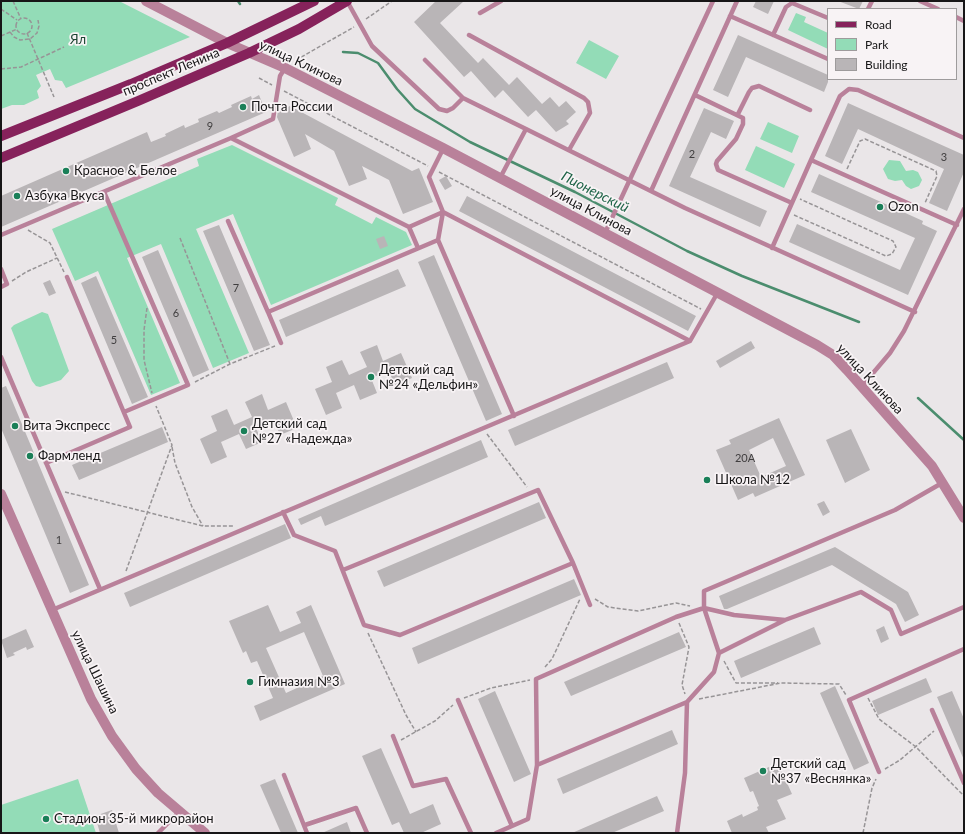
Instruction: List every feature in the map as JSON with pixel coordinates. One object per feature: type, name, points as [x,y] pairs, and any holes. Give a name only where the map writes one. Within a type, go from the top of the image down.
[{"type":"main road","name":"проспект Ленина","points":[[1,136],[131,84],[227,43],[314,1]]},
{"type":"main road","name":"проспект Ленина","points":[[1,158],[249,53],[299,29],[347,1]]},
{"type":"street","name":"улица Клинова","points":[[146,1],[227,43],[285,68],[443,148],[718,292],[827,352],[862,386],[932,466],[964,518]]},
{"type":"street","name":"улица Шашина","points":[[1,494],[91,699],[112,736],[136,769],[179,812],[205,833]]},
{"type":"lane","points":[[347,1],[372,46],[439,109],[447,110],[453,108],[463,98]]},
{"type":"lane","points":[[480,13],[501,1]]},
{"type":"lane","points":[[605,233],[713,1]]},
{"type":"lane","points":[[651,191],[737,1]]},
{"type":"lane","points":[[920,1],[936,8]]},
{"type":"lane","points":[[773,35],[786,7],[792,3],[827,18]]},
{"type":"lane","points":[[730,16],[827,59]]},
{"type":"lane","points":[[469,35],[584,98],[588,102],[590,113],[569,150]]},
{"type":"lane","points":[[426,60],[463,98],[651,191],[772,248],[915,312]]},
{"type":"lane","points":[[1,235],[273,119],[280,76],[285,68]]},
{"type":"lane","points":[[738,114],[749,92],[752,88],[759,86],[810,110]]},
{"type":"lane","points":[[772,248],[840,96],[849,90],[858,90],[964,138]]},
{"type":"lane","points":[[695,95],[738,114],[743,118],[743,124],[736,139],[717,161],[716,167],[721,171],[792,203]]},
{"type":"lane","points":[[500,178],[526,129]]},
{"type":"lane","points":[[231,138],[409,227],[418,248]]},
{"type":"lane","points":[[443,148],[428,178],[443,212],[438,240],[514,416]]},
{"type":"lane","points":[[811,160],[957,225]]},
{"type":"lane","points":[[104,192],[188,385],[124,412]]},
{"type":"lane","points":[[862,386],[890,353],[915,312],[957,225],[962,220],[964,209]]},
{"type":"lane","points":[[409,227],[443,212]]},
{"type":"lane","points":[[443,212],[690,341]]},
{"type":"lane","points":[[228,221],[281,343]]},
{"type":"lane","points":[[268,312],[438,240]]},
{"type":"lane","points":[[1,269],[7,284],[1,287]]},
{"type":"lane","points":[[46,463],[130,427],[67,277]]},
{"type":"lane","points":[[52,610],[690,341],[718,292]]},
{"type":"lane","points":[[1,357],[100,590]]},
{"type":"lane","points":[[537,765],[687,702],[714,672],[719,653],[704,608],[704,591],[895,510],[942,483]]},
{"type":"lane","points":[[344,570],[530,492],[538,490],[573,563],[590,605]]},
{"type":"lane","points":[[283,512],[294,535],[335,551],[344,570],[364,625],[400,635],[573,563]]},
{"type":"lane","points":[[719,653],[785,620],[861,592],[891,610],[901,634],[964,607]]},
{"type":"lane","points":[[496,833],[528,819],[537,765],[536,679],[676,617],[704,608],[734,615],[785,620]]},
{"type":"lane","points":[[879,772],[849,700],[964,649]]},
{"type":"lane","points":[[458,700],[512,826]]},
{"type":"lane","points":[[677,833],[684,773],[687,702]]},
{"type":"lane","points":[[932,710],[964,783]]},
{"type":"lane","points":[[393,736],[413,786],[446,779],[470,833]]},
{"type":"lane","points":[[284,775],[307,833]]},
{"type":"lane","points":[[304,825],[356,808],[367,833]]},
{"type":"lane","points":[[158,833],[179,812]]},
{"type":"path","points":[[12,1],[21,19]]},
{"type":"path","points":[[296,60],[359,23],[392,1]]},
{"type":"path","points":[[1,9],[18,21]]},
{"type":"path","points":[[24,18],[29,20],[32,26],[30,31],[24,34],[18,32],[16,26],[18,21],[21,19],[24,18]]},
{"type":"path","points":[[10,32],[16,39],[23,41],[30,39],[37,33],[39,26],[38,20]]},
{"type":"path","points":[[1,36],[17,29]]},
{"type":"path","points":[[27,33],[54,97]]},
{"type":"path","points":[[1,69],[15,69],[64,47]]},
{"type":"path","points":[[260,78],[707,312]]},
{"type":"path","points":[[845,175],[862,139],[934,170],[937,174],[922,210]]},
{"type":"path","points":[[788,212],[886,256],[892,254],[896,247],[894,241],[794,196]]},
{"type":"path","points":[[21,226],[50,243],[67,277]]},
{"type":"path","points":[[180,238],[230,364]]},
{"type":"path","points":[[7,284],[26,272],[57,257]]},
{"type":"path","points":[[149,296],[144,330],[144,360],[153,400],[172,445],[175,462],[192,507],[203,526]]},
{"type":"path","points":[[188,385],[230,364],[281,343]]},
{"type":"path","points":[[483,429],[530,492]]},
{"type":"path","points":[[123,580],[172,445]]},
{"type":"path","points":[[58,490],[146,514],[203,526],[252,526]]},
{"type":"path","points":[[396,743],[435,721],[458,700],[491,688],[536,679],[552,659],[584,590],[608,607],[638,611],[676,603],[704,608]]},
{"type":"path","points":[[676,617],[689,647],[682,685],[687,702],[781,682]]},
{"type":"path","points":[[364,625],[406,715],[416,732]]},
{"type":"path","points":[[719,653],[736,683],[781,682],[839,684],[849,700]]},
{"type":"path","points":[[865,692],[879,718],[916,747],[964,796]]},
{"type":"path","points":[[863,833],[872,788],[879,772],[900,760],[939,726]]},
{"type":"green space","name":"Ял","points":[[1,1],[119,1],[190,37],[66,88],[62,81],[55,80],[50,69],[36,75],[41,86],[37,91],[39,98],[24,105],[12,105],[1,109]]},
{"type":"green space","points":[[796,13],[806,17],[804,22],[827,33],[827,49],[788,30]]},
{"type":"green space","points":[[589,40],[619,56],[606,79],[576,63]]},
{"type":"green space","points":[[768,122],[799,136],[792,153],[760,139]]},
{"type":"green space","points":[[232,145],[338,198],[335,205],[372,224],[376,217],[406,232],[412,245],[271,305],[233,214],[196,229],[249,353],[213,368],[161,244],[127,258],[180,383],[151,395],[98,271],[75,281],[52,229],[199,166],[197,159]]},
{"type":"green space","points":[[756,146],[795,164],[784,188],[745,170]]},
{"type":"green space","points":[[889,160],[900,161],[906,171],[913,170],[918,172],[922,180],[919,186],[911,189],[906,186],[902,180],[895,181],[888,179],[883,169]]},
{"type":"green space","points":[[42,312],[48,314],[69,371],[61,380],[40,387],[36,386],[32,381],[11,328],[14,325]]},
{"type":"green space","name":"Стадион 35-й микрорайон","points":[[78,779],[96,833],[1,833],[1,805]]},
{"type":"building","points":[[436,1],[464,1],[440,23],[478,63],[483,58],[509,85],[517,77],[542,104],[550,97],[559,107],[566,101],[576,112],[566,121],[569,124],[556,132],[536,110],[528,117],[503,90],[495,98],[471,71],[464,77],[414,22]]},
{"type":"building","points":[[756,1],[774,1],[768,14],[753,7]]},
{"type":"building","points":[[838,1],[863,1],[860,8]]},
{"type":"building","points":[[738,35],[827,75],[828,80],[824,92],[746,57],[728,97],[713,90]]},
{"type":"building","points":[[259,95],[266,112],[1,227],[1,196],[147,132],[151,142],[166,136],[165,134],[184,125],[185,128],[199,122],[198,119],[217,111],[219,113],[232,107],[231,105],[251,96],[252,99]]},
{"type":"building","points":[[848,103],[964,155],[964,172],[947,211],[929,203],[944,169],[858,129],[842,164],[825,156]]},
{"type":"building","points":[[290,106],[412,171],[419,168],[433,202],[403,214],[389,180],[362,166],[367,179],[349,186],[334,151],[305,134],[311,149],[294,157],[277,117],[278,111]]},
{"type":"building","points":[[704,108],[734,121],[726,139],[711,132],[690,177],[767,211],[760,227],[669,186]]},
{"type":"building","points":[[819,174],[923,221],[922,224],[937,231],[908,295],[789,242],[797,224],[900,270],[915,238],[811,192]]},
{"type":"building","points":[[446,176],[452,186],[445,190],[439,180]]},
{"type":"building","points":[[467,196],[696,316],[688,331],[459,211]]},
{"type":"building","points":[[219,225],[270,345],[254,351],[203,231]]},
{"type":"building","points":[[384,236],[388,246],[380,249],[376,239]]},
{"type":"building","points":[[158,250],[209,370],[193,377],[142,257]]},
{"type":"building","points":[[434,255],[502,414],[486,421],[418,262]]},
{"type":"building","points":[[398,269],[406,286],[286,337],[279,320]]},
{"type":"building","points":[[96,276],[148,397],[132,404],[81,283]]},
{"type":"building","points":[[50,280],[56,293],[49,296],[43,283]]},
{"type":"building","points":[[751,341],[755,348],[720,368],[716,361]]},
{"type":"building","points":[[377,345],[383,361],[401,353],[412,378],[395,386],[389,371],[371,378],[377,393],[360,400],[354,385],[336,393],[342,408],[326,415],[315,389],[332,382],[326,367],[342,360],[349,375],[367,367],[360,352]]},
{"type":"building","points":[[667,362],[674,378],[515,446],[508,430]]},
{"type":"building","points":[[6,386],[89,585],[70,593],[1,428],[1,388]]},
{"type":"building","points":[[262,394],[268,410],[286,402],[297,428],[280,435],[274,420],[256,428],[262,442],[246,449],[239,434],[221,442],[227,457],[211,464],[200,439],[217,431],[211,416],[227,409],[234,425],[252,417],[245,402]]},
{"type":"building","points":[[779,418],[805,475],[755,497],[753,493],[738,500],[716,450],[731,444],[729,440]],"holes":[[[773,438],[786,466],[761,477],[749,450]]]},
{"type":"building","points":[[162,427],[168,442],[79,480],[72,465]]},
{"type":"building","points":[[851,429],[870,470],[845,483],[826,440]]},
{"type":"building","points":[[481,440],[488,457],[325,526],[321,516],[301,525],[298,519]]},
{"type":"building","points":[[824,501],[830,512],[823,516],[817,504]]},
{"type":"building","points":[[539,502],[546,518],[384,587],[377,571]]},
{"type":"building","points":[[285,524],[291,538],[130,607],[124,593]]},
{"type":"building","points":[[835,547],[908,592],[919,615],[905,622],[896,604],[832,565],[724,609],[719,596]]},
{"type":"building","points":[[574,579],[581,595],[418,664],[412,648]]},
{"type":"building","points":[[268,605],[280,632],[301,623],[296,612],[311,605],[345,684],[260,721],[254,706],[273,698],[257,661],[251,663],[246,651],[243,653],[229,621]],"holes":[[[304,632],[323,676],[286,693],[266,648]]]},
{"type":"building","points":[[884,626],[889,639],[881,643],[876,630]]},
{"type":"building","points":[[814,627],[821,644],[741,678],[734,661]]},
{"type":"building","points":[[26,629],[34,647],[27,650],[26,647],[13,653],[15,655],[7,658],[1,640]]},
{"type":"building","points":[[679,632],[686,647],[571,696],[564,682]]},
{"type":"building","points":[[926,678],[932,692],[878,715],[872,701]]},
{"type":"building","points":[[835,686],[869,763],[854,770],[820,693]]},
{"type":"building","points":[[495,691],[531,774],[514,782],[478,699]]},
{"type":"building","points":[[952,691],[964,719],[964,760],[937,697]]},
{"type":"building","points":[[672,730],[678,744],[563,794],[557,779]]},
{"type":"building","points":[[381,748],[410,814],[433,804],[441,824],[421,833],[404,833],[399,822],[392,825],[362,756]]},
{"type":"building","points":[[778,763],[792,794],[777,800],[786,819],[766,827],[769,833],[732,833],[727,821],[742,814],[743,817],[758,810],[757,807],[759,806],[753,791],[750,792],[744,778]]},
{"type":"building","points":[[275,779],[298,833],[281,833],[260,785]]},
{"type":"building","points":[[657,796],[664,811],[612,833],[572,833]]},
{"type":"building","points":[[112,810],[119,833],[100,833],[95,816]]},
{"type":"building","points":[[347,822],[351,833],[322,833]]},
{"type":"waterway","name":"Пионерский","points":[[343,52],[358,53],[378,63],[397,89],[415,109],[470,142],[575,192],[687,251],[742,276],[859,322]]},
{"type":"waterway","name":"Пионерский","points":[[918,398],[964,440]]},
{"type":"place","name":"Почта России","points":[[243,107]]},
{"type":"place","name":"Красное & Белое","points":[[66,171]]},
{"type":"place","name":"Азбука Вкуса","points":[[17,196]]},
{"type":"place","name":"Ozon","points":[[880,207]]},
{"type":"place","name":"Детский сад №24 «Дельфин»","points":[[371,377]]},
{"type":"place","name":"Вита Экспресс","points":[[15,426]]},
{"type":"place","name":"Детский сад №27 «Надежда»","points":[[244,431]]},
{"type":"place","name":"Фармленд","points":[[30,456]]},
{"type":"place","name":"Школа №12","points":[[707,480]]},
{"type":"place","name":"Гимназия №3","points":[[250,682]]},
{"type":"place","name":"Детский сад №37 «Веснянка»","points":[[763,771]]},
{"type":"place","name":"Стадион 35-й микрорайон","points":[[46,819]]}]
